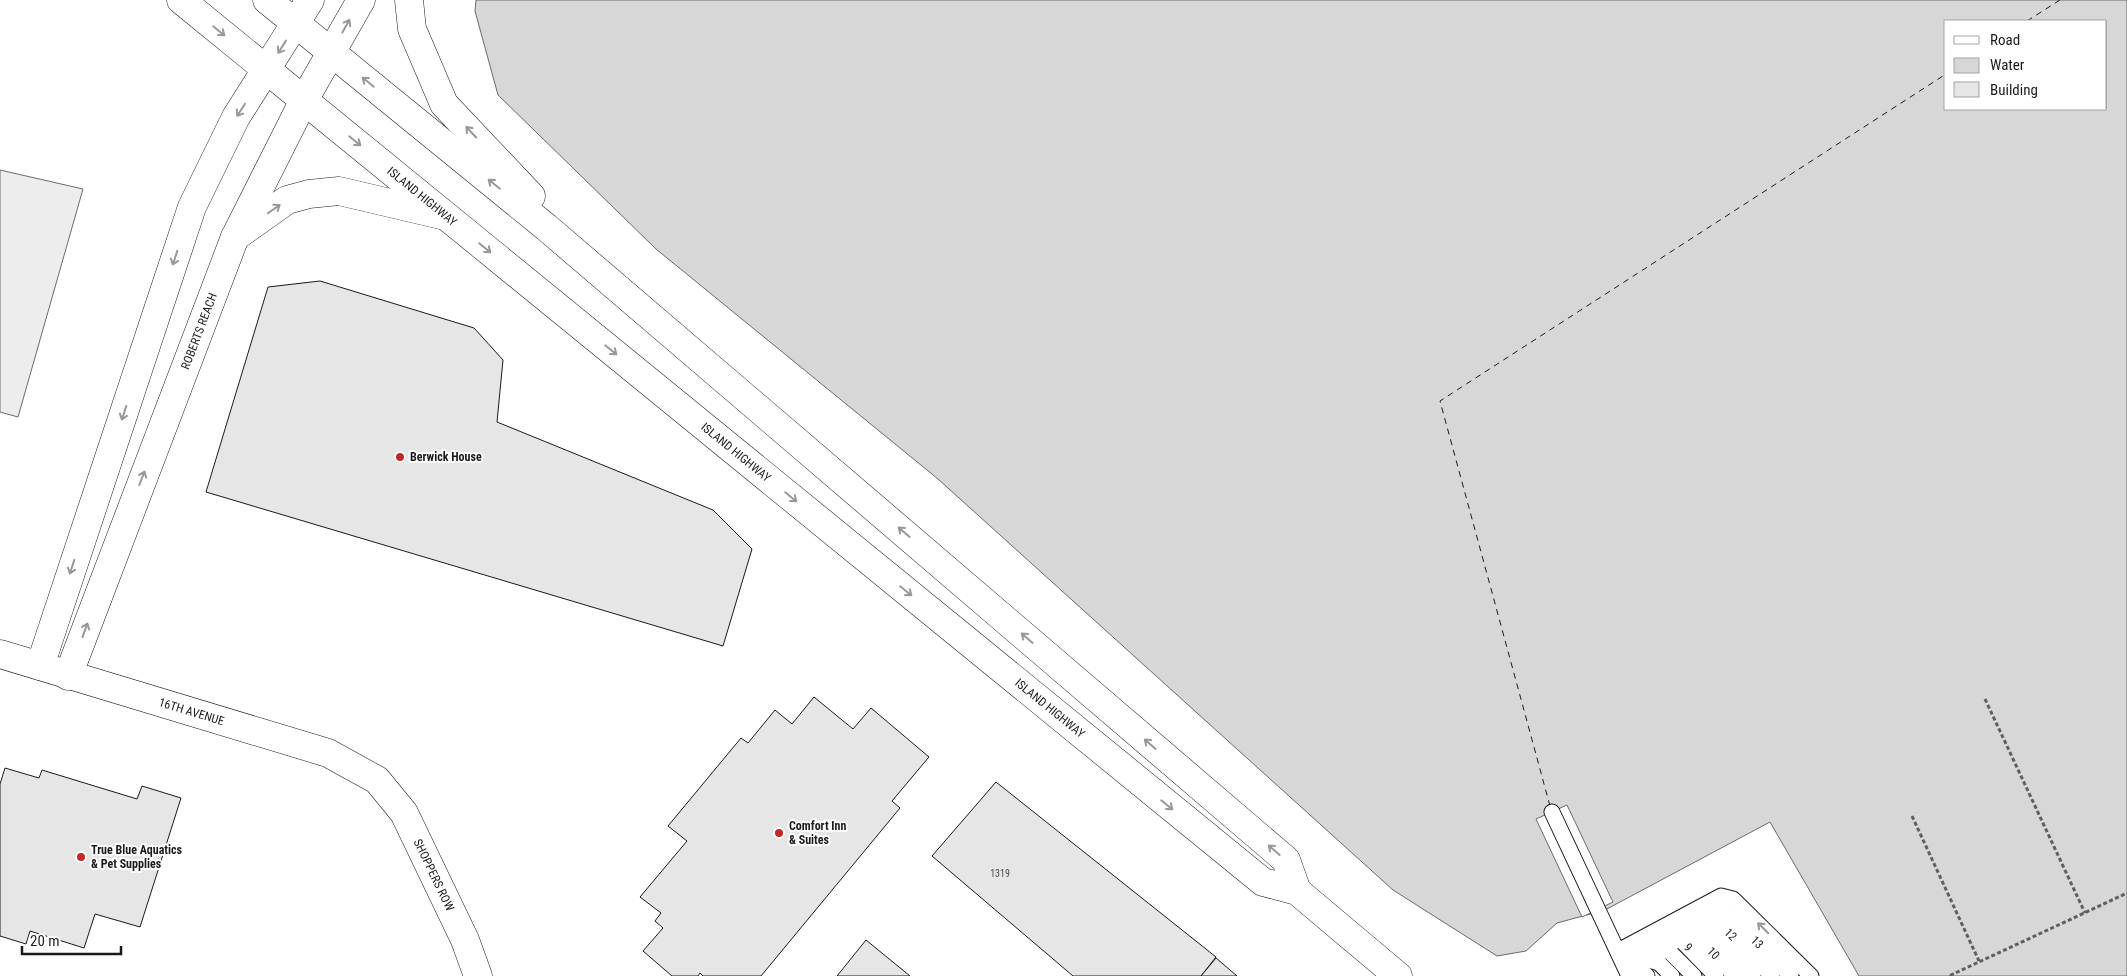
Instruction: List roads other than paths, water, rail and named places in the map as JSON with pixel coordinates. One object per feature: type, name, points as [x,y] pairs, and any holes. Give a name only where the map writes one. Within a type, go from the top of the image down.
[{"type":"main road","name":"ISLAND HIGHWAY","points":[[182,0],[1263,882],[1298,891],[1398,976]]},
{"type":"main road","name":"ISLAND HIGHWAY","points":[[267,0],[539,220],[1286,860],[1298,891]]},
{"type":"main road","points":[[40,666],[192,207],[236,117],[310,0]]},
{"type":"main road","name":"ROBERTS REACH","points":[[68,676],[235,237],[304,100],[361,0]]},
{"type":"main road","points":[[408,0],[412,29],[444,104],[612,283]]},
{"type":"main road","points":[[235,237],[287,200],[309,194],[339,191],[448,217]]},
{"type":"main road","name":"16TH AVENUE","points":[[0,654],[328,753],[377,780]]},
{"type":"main road","name":"SHOPPERS ROW","points":[[377,780],[404,813],[465,940],[478,976]]},
{"type":"lane","points":[[1552,812],[1628,976]]},
{"type":"lane","points":[[1618,951],[1720,896],[1733,899],[1811,976]]},
{"type":"lane","points":[[1710,907],[1701,923],[1618,951],[1710,907]]},
{"type":"lane","points":[[1618,951],[1701,923]]},
{"type":"lane","points":[[1701,923],[1753,976]]},
{"type":"lane","name":"9","points":[[1701,923],[1716,976]]},
{"type":"lane","name":"10","points":[[1701,923],[1736,976]]},
{"type":"lane","name":"12","points":[[1701,923],[1772,976]]},
{"type":"lane","name":"13","points":[[1701,923],[1791,976]]},
{"type":"lane","points":[[1618,951],[1664,957],[1694,976]]},
{"type":"lane","points":[[1618,951],[1637,976]]},
{"type":"lane","points":[[1618,951],[1647,976]]},
{"type":"lane","points":[[1664,957],[1672,976]]},
{"type":"water","points":[[476,0],[2127,0],[2127,976],[1859,976],[1770,822],[1605,910],[1557,923],[1526,951],[1497,956],[1393,890],[938,479],[656,249],[498,95],[475,11]]},
{"type":"place","name":"Berwick House","points":[[400,457]]},
{"type":"place","name":"Comfort Inn & Suites","points":[[779,833]]},
{"type":"place","name":"True Blue Aquatics & Pet Supplies","points":[[81,857]]}]
